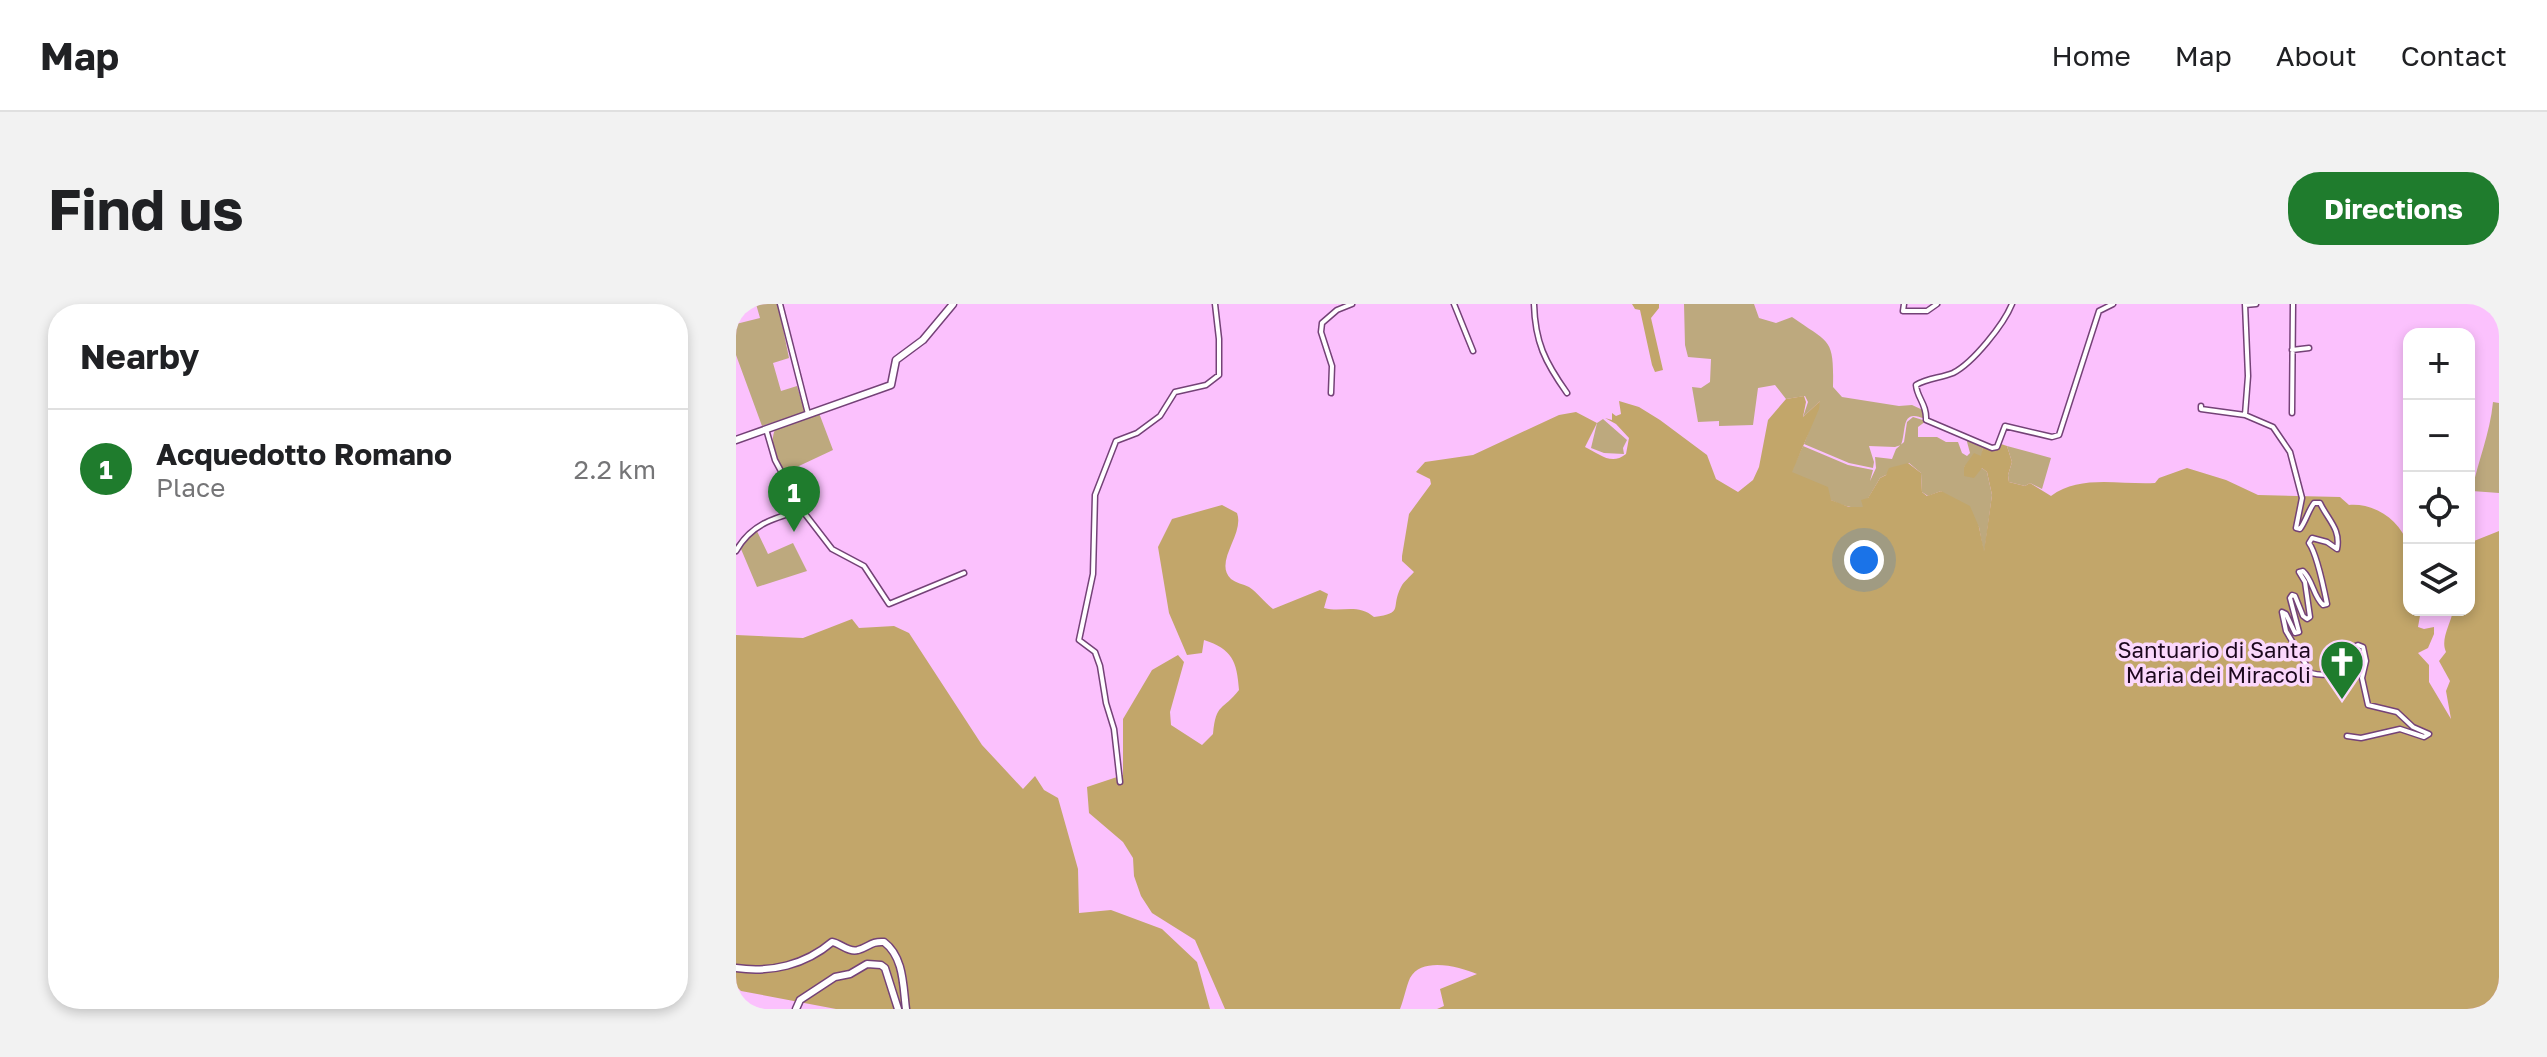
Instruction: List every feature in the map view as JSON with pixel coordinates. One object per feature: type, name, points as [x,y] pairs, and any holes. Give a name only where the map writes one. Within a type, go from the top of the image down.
[{"type":"main road","points":[[736,440],[891,385],[896,360],[923,340],[953,304]]},
{"type":"main road","points":[[736,968],[755,971],[789,965],[810,957],[832,942],[850,950],[858,950],[871,942],[884,942],[900,965],[906,1009]]},
{"type":"main road","points":[[796,1009],[800,1000],[835,977],[874,964],[885,968],[898,1009]]},
{"type":"street","points":[[780,304],[808,415]]},
{"type":"street","points":[[1120,782],[1114,729],[1100,666],[1095,652],[1079,640],[1093,574],[1095,495],[1116,441],[1137,433],[1160,416],[1175,392],[1206,385],[1219,375],[1220,341],[1215,304]]},
{"type":"street","points":[[1331,393],[1332,366],[1321,332],[1322,323],[1338,310],[1352,304]]},
{"type":"street","points":[[1454,304],[1473,351]]},
{"type":"street","points":[[1534,304],[1538,344],[1567,393]]},
{"type":"street","points":[[1904,304],[1903,311],[1927,311],[1937,304]]},
{"type":"street","points":[[2012,304],[2006,319],[1963,366],[1945,376],[1916,385],[1925,403],[1926,420],[1992,448],[1997,447],[2005,426],[2057,436],[2099,311],[2113,304]]},
{"type":"street","points":[[2245,415],[2248,376],[2245,304],[2256,304]]},
{"type":"street","points":[[2292,413],[2293,304]]},
{"type":"street","points":[[2292,350],[2309,348]]},
{"type":"street","points":[[2201,406],[2201,409],[2245,415],[2273,427],[2290,452],[2302,498],[2296,528],[2300,529],[2314,503],[2320,503],[2334,522],[2339,541],[2337,549],[2315,538],[2309,543],[2318,564],[2327,604],[2319,602],[2309,577],[2303,571],[2299,572],[2305,582],[2310,617],[2307,619],[2303,616],[2295,596],[2290,598],[2299,632],[2295,633],[2286,614],[2282,612],[2281,615],[2295,648],[2311,673],[2343,672],[2352,665],[2353,647],[2363,647],[2366,661],[2362,678],[2368,705],[2397,712],[2413,727],[2429,734],[2424,737],[2400,729],[2361,738],[2347,736]]},
{"type":"street","points":[[766,429],[775,460],[802,510],[832,549],[864,566],[889,604],[964,573]]},
{"type":"street","points":[[737,548],[750,531],[772,517],[802,510]]},
{"type":"shaded area","points":[[756,304],[778,304],[789,358],[773,363],[781,391],[797,386],[805,412],[762,426],[736,355],[736,324],[760,318]]},
{"type":"shaded area","points":[[1632,304],[1659,304],[1651,318],[1663,370],[1655,372],[1640,310]]},
{"type":"shaded area","points":[[1684,304],[1754,304],[1759,318],[1776,323],[1792,317],[1827,343],[1832,359],[1833,387],[1842,397],[1899,406],[1912,405],[1925,411],[1925,419],[1917,416],[1908,418],[1901,445],[1869,446],[1873,468],[1849,463],[1804,444],[1820,401],[1803,417],[1808,402],[1805,396],[1786,399],[1775,385],[1758,388],[1753,425],[1719,426],[1719,421],[1698,422],[1692,387],[1701,388],[1710,382],[1711,359],[1688,357]]},
{"type":"shaded area","points":[[1804,396],[1803,417],[1820,401],[1792,472],[1828,487],[1831,500],[1849,507],[1863,507],[1861,500],[1868,498],[1889,468],[1908,463],[1921,473],[1922,492],[1927,496],[1941,491],[1970,506],[1984,551],[1992,495],[1987,472],[1982,468],[1974,478],[1964,476],[1964,467],[1974,453],[1981,456],[1983,447],[1999,449],[2001,444],[2007,446],[2012,462],[2009,482],[2025,486],[2030,483],[2051,496],[2062,489],[2087,483],[2155,483],[2159,478],[2187,468],[2226,480],[2258,495],[2340,497],[2349,505],[2377,510],[2392,520],[2403,534],[2403,616],[2420,616],[2418,627],[2434,627],[2428,648],[2418,653],[2429,665],[2429,682],[2451,719],[2446,691],[2450,681],[2439,661],[2446,652],[2445,637],[2451,616],[2475,616],[2475,541],[2499,531],[2499,1009],[1437,1009],[1444,1006],[1440,989],[1477,974],[1432,965],[1416,971],[1410,978],[1400,1009],[1225,1009],[1195,940],[1152,913],[1141,896],[1134,876],[1133,858],[1123,842],[1089,813],[1087,787],[1123,775],[1123,719],[1152,670],[1178,655],[1184,662],[1170,712],[1171,725],[1202,745],[1213,734],[1218,712],[1239,690],[1237,671],[1227,652],[1204,640],[1202,653],[1187,655],[1169,613],[1158,547],[1172,519],[1222,505],[1237,513],[1237,530],[1227,556],[1226,572],[1235,582],[1249,587],[1273,609],[1320,590],[1328,594],[1324,608],[1362,610],[1374,617],[1390,614],[1401,587],[1414,572],[1402,561],[1402,556],[1409,514],[1431,484],[1430,479],[1416,472],[1425,462],[1473,455],[1559,415],[1576,412],[1597,423],[1585,447],[1606,458],[1615,459],[1626,454],[1629,438],[1616,424],[1605,418],[1612,420],[1612,413],[1616,416],[1621,414],[1619,401],[1639,407],[1707,455],[1716,479],[1738,492],[1753,480],[1759,467],[1768,420],[1786,399]]},
{"type":"shaded area","points":[[2493,402],[2499,403],[2499,493],[2475,491],[2475,479]]},
{"type":"shaded area","points":[[819,413],[833,450],[784,473],[773,445],[776,427]]},
{"type":"shaded area","points":[[1913,417],[1926,421],[1918,427],[1918,437],[1958,442],[1962,453],[1967,456],[1970,453],[1966,438],[1983,447],[1982,457],[1964,467],[1965,476],[1982,468],[1987,472],[1992,495],[1984,555],[1979,527],[1941,491],[1928,496],[1922,492],[1921,473],[1909,463],[1880,478],[1863,507],[1834,501],[1791,472],[1803,446],[1848,465],[1873,470],[1870,481],[1876,468],[1875,457],[1892,459],[1896,449],[1904,442],[1907,422]]},
{"type":"shaded area","points":[[1603,419],[1627,440],[1624,454],[1604,453],[1591,448],[1597,423]]},
{"type":"shaded area","points":[[2007,446],[2051,458],[2042,489],[2030,483],[2025,486],[2009,482],[2012,462]]},
{"type":"shaded area","points":[[756,529],[768,554],[793,543],[807,571],[757,587],[741,549]]},
{"type":"shaded area","points":[[852,619],[859,628],[894,626],[909,633],[982,745],[1023,789],[1035,776],[1044,790],[1058,798],[1078,869],[1079,913],[1111,910],[1162,929],[1197,962],[1210,1009],[836,1009],[741,991],[736,986],[736,635],[803,638]]},
{"type":"place","name":"Acquedotto Romano","points":[[794,532]]},
{"type":"place","name":"Santuario di Santa Maria dei Miracoli","points":[[2342,701]]}]
